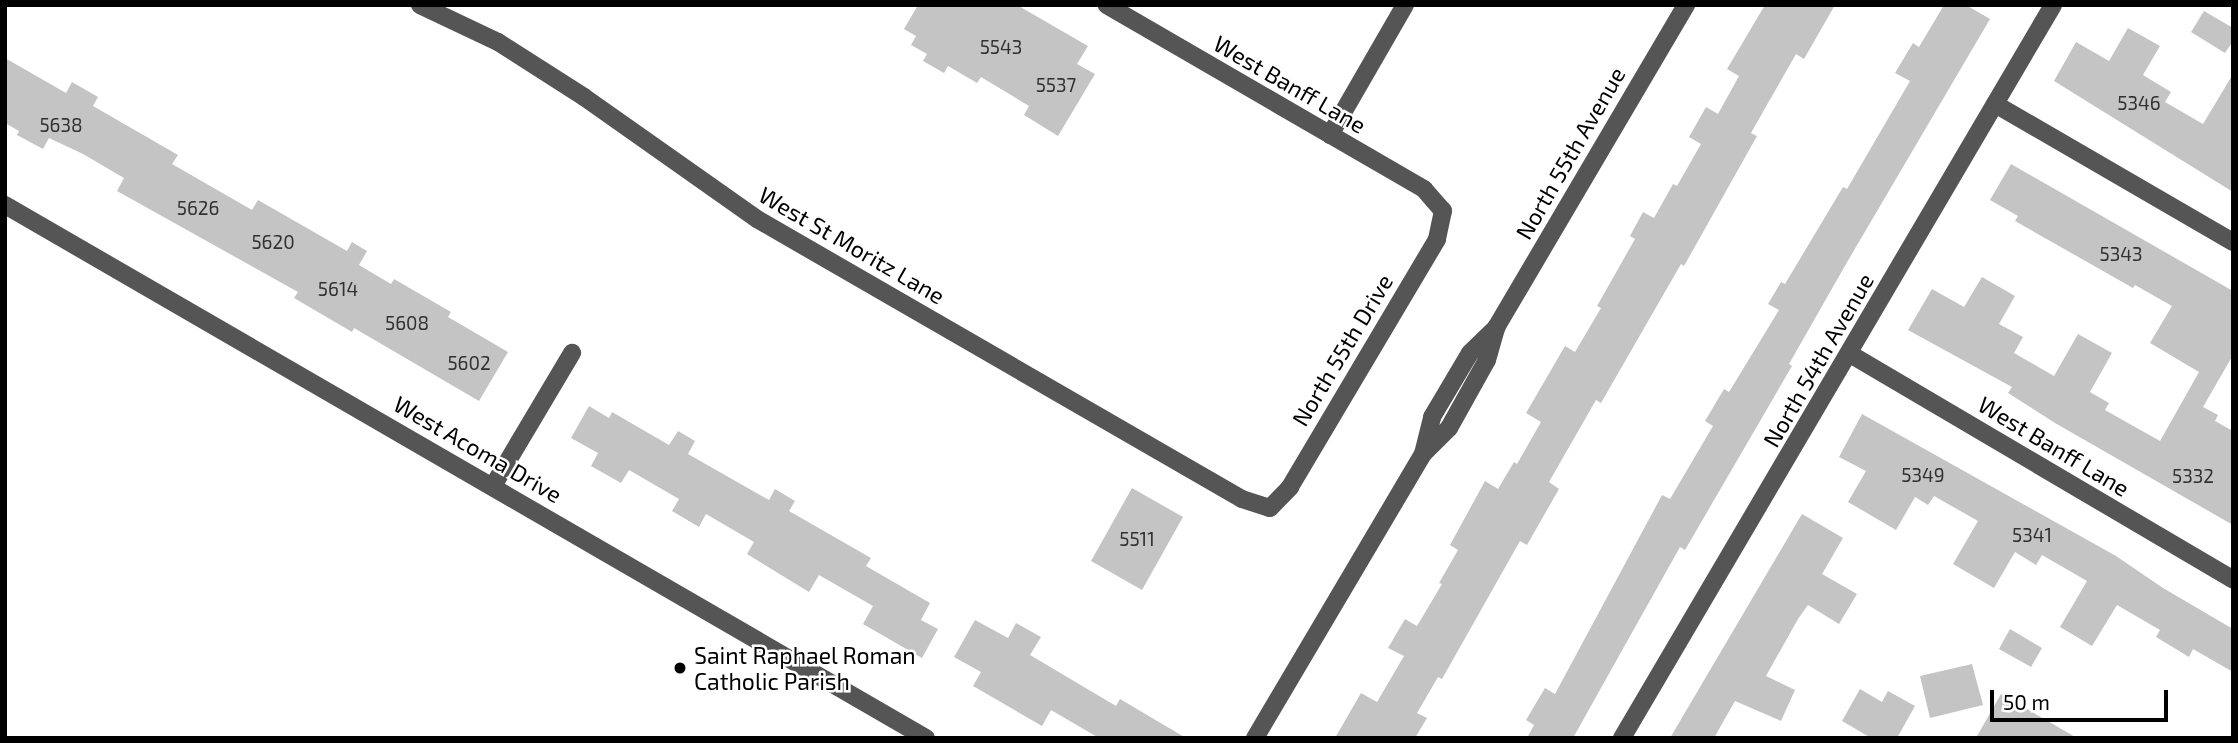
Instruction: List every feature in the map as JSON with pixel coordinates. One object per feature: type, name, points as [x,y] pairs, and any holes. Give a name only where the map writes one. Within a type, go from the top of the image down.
[{"type":"street","name":"West St Moritz Lane","points":[[421,5],[498,42],[584,97],[757,219],[1242,499],[1270,508]]},
{"type":"street","name":"West Banff Lane","points":[[1106,5],[1424,189],[1443,211]]},
{"type":"street","points":[[1330,135],[1405,5]]},
{"type":"street","name":"North 55th Avenue","points":[[1255,738],[1423,454],[1449,428],[1488,360],[1497,326],[1686,5]]},
{"type":"street","name":"North 54th Avenue","points":[[1622,738],[2053,5]]},
{"type":"street","points":[[1995,104],[2233,242]]},
{"type":"street","name":"West Acoma Drive","points":[[5,205],[926,738]]},
{"type":"street","name":"North 55th Drive","points":[[1270,508],[1290,487],[1437,239],[1443,211]]},
{"type":"street","points":[[493,486],[572,353]]},
{"type":"street","name":"West Banff Lane","points":[[1850,354],[2233,580]]},
{"type":"building","points":[[918,5],[1017,5],[1088,46],[1077,64],[1095,74],[1058,136],[1024,115],[1029,106],[981,77],[977,83],[948,66],[944,73],[923,61],[927,54],[911,45],[916,36],[904,29]]},
{"type":"building","points":[[1765,5],[1835,5],[1804,59],[1796,54],[1751,133],[1757,136],[1684,266],[1681,264],[1601,403],[1596,400],[1549,482],[1559,489],[1527,545],[1520,541],[1442,679],[1438,677],[1417,713],[1427,718],[1415,738],[1335,738],[1361,693],[1377,702],[1404,656],[1388,648],[1405,619],[1417,626],[1442,584],[1439,583],[1458,550],[1450,545],[1485,481],[1498,489],[1514,462],[1517,464],[1541,422],[1526,413],[1565,346],[1575,352],[1601,308],[1597,306],[1635,239],[1630,236],[1643,212],[1654,218],[1673,184],[1677,186],[1701,144],[1689,137],[1706,107],[1718,114],[1739,76],[1727,69]]},
{"type":"building","points":[[1944,5],[1966,5],[1990,19],[1846,264],[1789,364],[1792,366],[1685,550],[1680,547],[1573,738],[1527,738],[1534,725],[1526,720],[1545,688],[1555,694],[1662,495],[1670,499],[1713,426],[1705,421],[1724,389],[1729,392],[1779,310],[1768,304],[1781,282],[1785,284],[1843,187],[1847,189],[1910,81],[1895,73],[1913,43],[1919,47]]},
{"type":"building","points":[[2204,11],[2233,28],[2233,41],[2225,53],[2191,32]]},
{"type":"building","points":[[2128,28],[2160,46],[2143,75],[2171,92],[2165,102],[2203,124],[2233,74],[2233,192],[2054,81],[2076,42],[2109,61]]},
{"type":"building","points":[[5,58],[66,93],[72,82],[98,97],[93,106],[178,155],[172,164],[252,210],[258,200],[347,251],[352,242],[367,251],[359,265],[391,284],[394,279],[451,312],[448,317],[508,352],[479,401],[354,328],[352,332],[294,298],[298,292],[117,191],[124,178],[83,154],[49,138],[43,149],[17,135],[19,131],[5,123]]},
{"type":"building","points":[[2011,164],[2233,291],[2233,355],[2203,407],[2218,415],[2215,421],[2233,431],[2233,525],[2055,423],[2008,393],[2012,387],[1908,330],[1932,289],[1964,307],[1982,277],[2015,296],[1999,324],[2023,337],[2014,353],[2054,376],[2078,334],[2112,353],[2090,392],[2109,403],[2105,410],[2160,441],[2199,372],[2150,343],[2172,306],[2135,285],[2133,288],[2015,221],[2018,216],[1990,200]]},
{"type":"building","points":[[589,406],[609,418],[612,412],[669,445],[678,431],[695,441],[688,454],[769,500],[775,489],[795,501],[789,511],[871,558],[866,566],[930,603],[921,620],[938,629],[922,658],[863,624],[873,606],[819,575],[809,592],[747,554],[754,542],[706,514],[699,527],[672,511],[679,499],[629,470],[621,483],[591,466],[598,453],[571,438]]},
{"type":"building","points":[[1862,414],[2116,556],[2163,588],[2233,629],[2233,672],[2193,649],[2189,657],[2156,637],[2160,630],[2117,605],[2092,646],[2060,627],[2087,581],[2042,555],[2036,565],[2015,552],[1994,588],[1953,564],[1978,521],[1934,496],[1928,505],[1915,497],[1896,530],[1848,502],[1866,471],[1839,457]]},
{"type":"building","points":[[1132,488],[1183,517],[1142,590],[1091,561]]},
{"type":"building","points":[[1802,514],[1843,538],[1822,574],[1857,594],[1839,624],[1808,605],[1798,619],[1766,676],[1795,690],[1781,721],[1735,701],[1714,738],[1670,738]]},
{"type":"building","points":[[975,620],[1008,638],[1016,623],[1041,637],[1030,655],[1116,706],[1120,699],[1186,738],[1099,738],[1051,710],[1042,726],[973,686],[981,672],[954,657]]},
{"type":"building","points":[[2010,629],[2042,648],[2031,667],[1999,649]]},
{"type":"building","points":[[1972,664],[1983,705],[1930,718],[1920,676]]},
{"type":"building","points":[[1860,689],[1882,702],[1888,691],[1915,706],[1897,738],[1871,738],[1842,721]]},
{"type":"building","points":[[2001,694],[2077,738],[1976,738]]},
{"type":"place","name":"Saint Raphael Roman Catholic Parish","points":[[680,668]]}]
